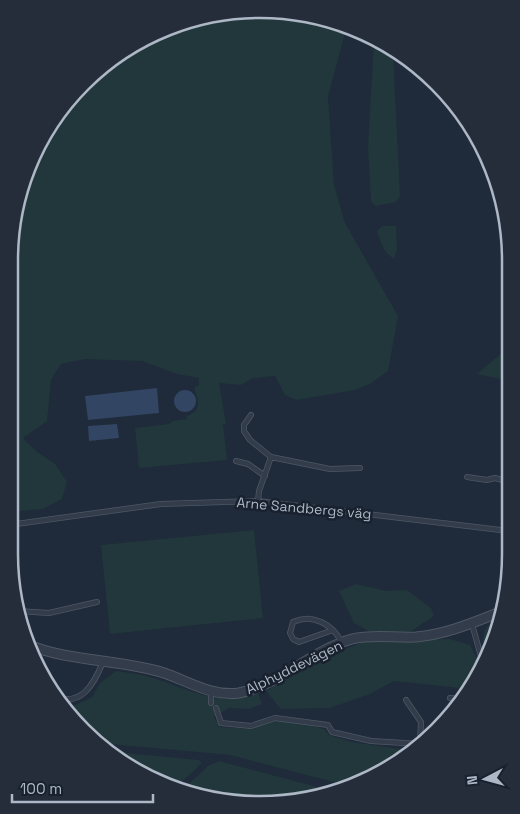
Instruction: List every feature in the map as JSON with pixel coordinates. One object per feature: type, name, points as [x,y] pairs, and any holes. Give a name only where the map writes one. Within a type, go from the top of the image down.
[{"type":"street","name":"Alphyddevägen","points":[[36,647],[51,652],[132,665],[164,673],[211,691],[228,694],[251,689],[342,643],[366,638],[434,634],[472,624],[495,614]]},
{"type":"lane","points":[[251,415],[244,425],[246,436],[271,457],[330,469],[360,468]]},
{"type":"lane","points":[[258,502],[259,490],[271,457]]},
{"type":"lane","points":[[236,461],[248,464],[265,476]]},
{"type":"lane","points":[[466,477],[502,480]]},
{"type":"lane","name":"Arne Sandbergs väg","points":[[18,524],[161,504],[258,502],[502,530]]},
{"type":"lane","points":[[25,612],[49,613],[97,602]]},
{"type":"lane","points":[[333,630],[299,642],[290,633],[293,622],[303,617],[318,620],[333,630],[342,643]]},
{"type":"lane","points":[[472,624],[481,653]]},
{"type":"lane","points":[[66,699],[80,696],[94,683],[104,661]]},
{"type":"lane","points":[[211,691],[211,703]]},
{"type":"lane","points":[[450,698],[455,698]]},
{"type":"lane","points":[[406,700],[421,722],[420,736]]},
{"type":"lane","points":[[216,708],[221,723],[250,726],[275,718],[328,725],[332,732],[371,741],[411,743]]},
{"type":"green space","points":[[276,18],[307,22],[345,33],[328,96],[334,185],[345,223],[398,316],[388,371],[370,384],[355,390],[296,400],[285,395],[275,376],[253,378],[241,385],[219,383],[226,424],[223,424],[227,460],[139,468],[135,428],[169,424],[173,421],[187,419],[186,416],[195,411],[198,405],[194,388],[199,385],[199,378],[177,374],[142,361],[85,359],[61,364],[51,380],[47,421],[23,438],[36,451],[55,464],[67,482],[62,499],[43,509],[18,511],[18,244],[22,213],[30,182],[58,125],[78,100],[100,78],[125,58],[182,30],[228,20]]},
{"type":"green space","points":[[374,46],[393,57],[400,196],[396,202],[376,206],[371,201],[368,147]]},
{"type":"green space","points":[[382,226],[396,226],[397,249],[394,259],[385,250],[377,231]]},
{"type":"green space","points":[[502,353],[502,379],[477,374]]},
{"type":"green space","points":[[254,530],[263,618],[110,634],[101,545]]},
{"type":"green space","points":[[356,584],[387,591],[407,590],[431,608],[434,616],[410,632],[368,631],[354,623],[339,591]]},
{"type":"green space","points":[[492,623],[484,646],[483,634]]},
{"type":"green space","points":[[450,639],[470,645],[478,660],[466,681],[459,688],[394,681],[370,694],[330,708],[281,709],[266,691],[327,656],[366,641]]},
{"type":"green space","points":[[116,671],[157,679],[213,697],[242,697],[258,693],[262,704],[249,709],[229,708],[214,717],[220,727],[252,729],[272,721],[282,721],[324,729],[329,735],[352,742],[403,750],[381,764],[339,783],[230,755],[110,744],[70,705],[76,705],[92,697],[100,683]]},
{"type":"green space","points":[[120,752],[199,760],[202,763],[180,783],[139,764]]},
{"type":"green space","points":[[219,761],[322,788],[276,796],[244,796],[213,792],[187,785],[208,766]]},
{"type":"water","points":[[157,388],[159,413],[88,420],[85,396]]},
{"type":"water","points":[[185,390],[193,393],[196,401],[193,409],[185,412],[177,409],[174,401],[177,393]]},
{"type":"water","points":[[117,424],[119,438],[89,441],[88,426]]}]
